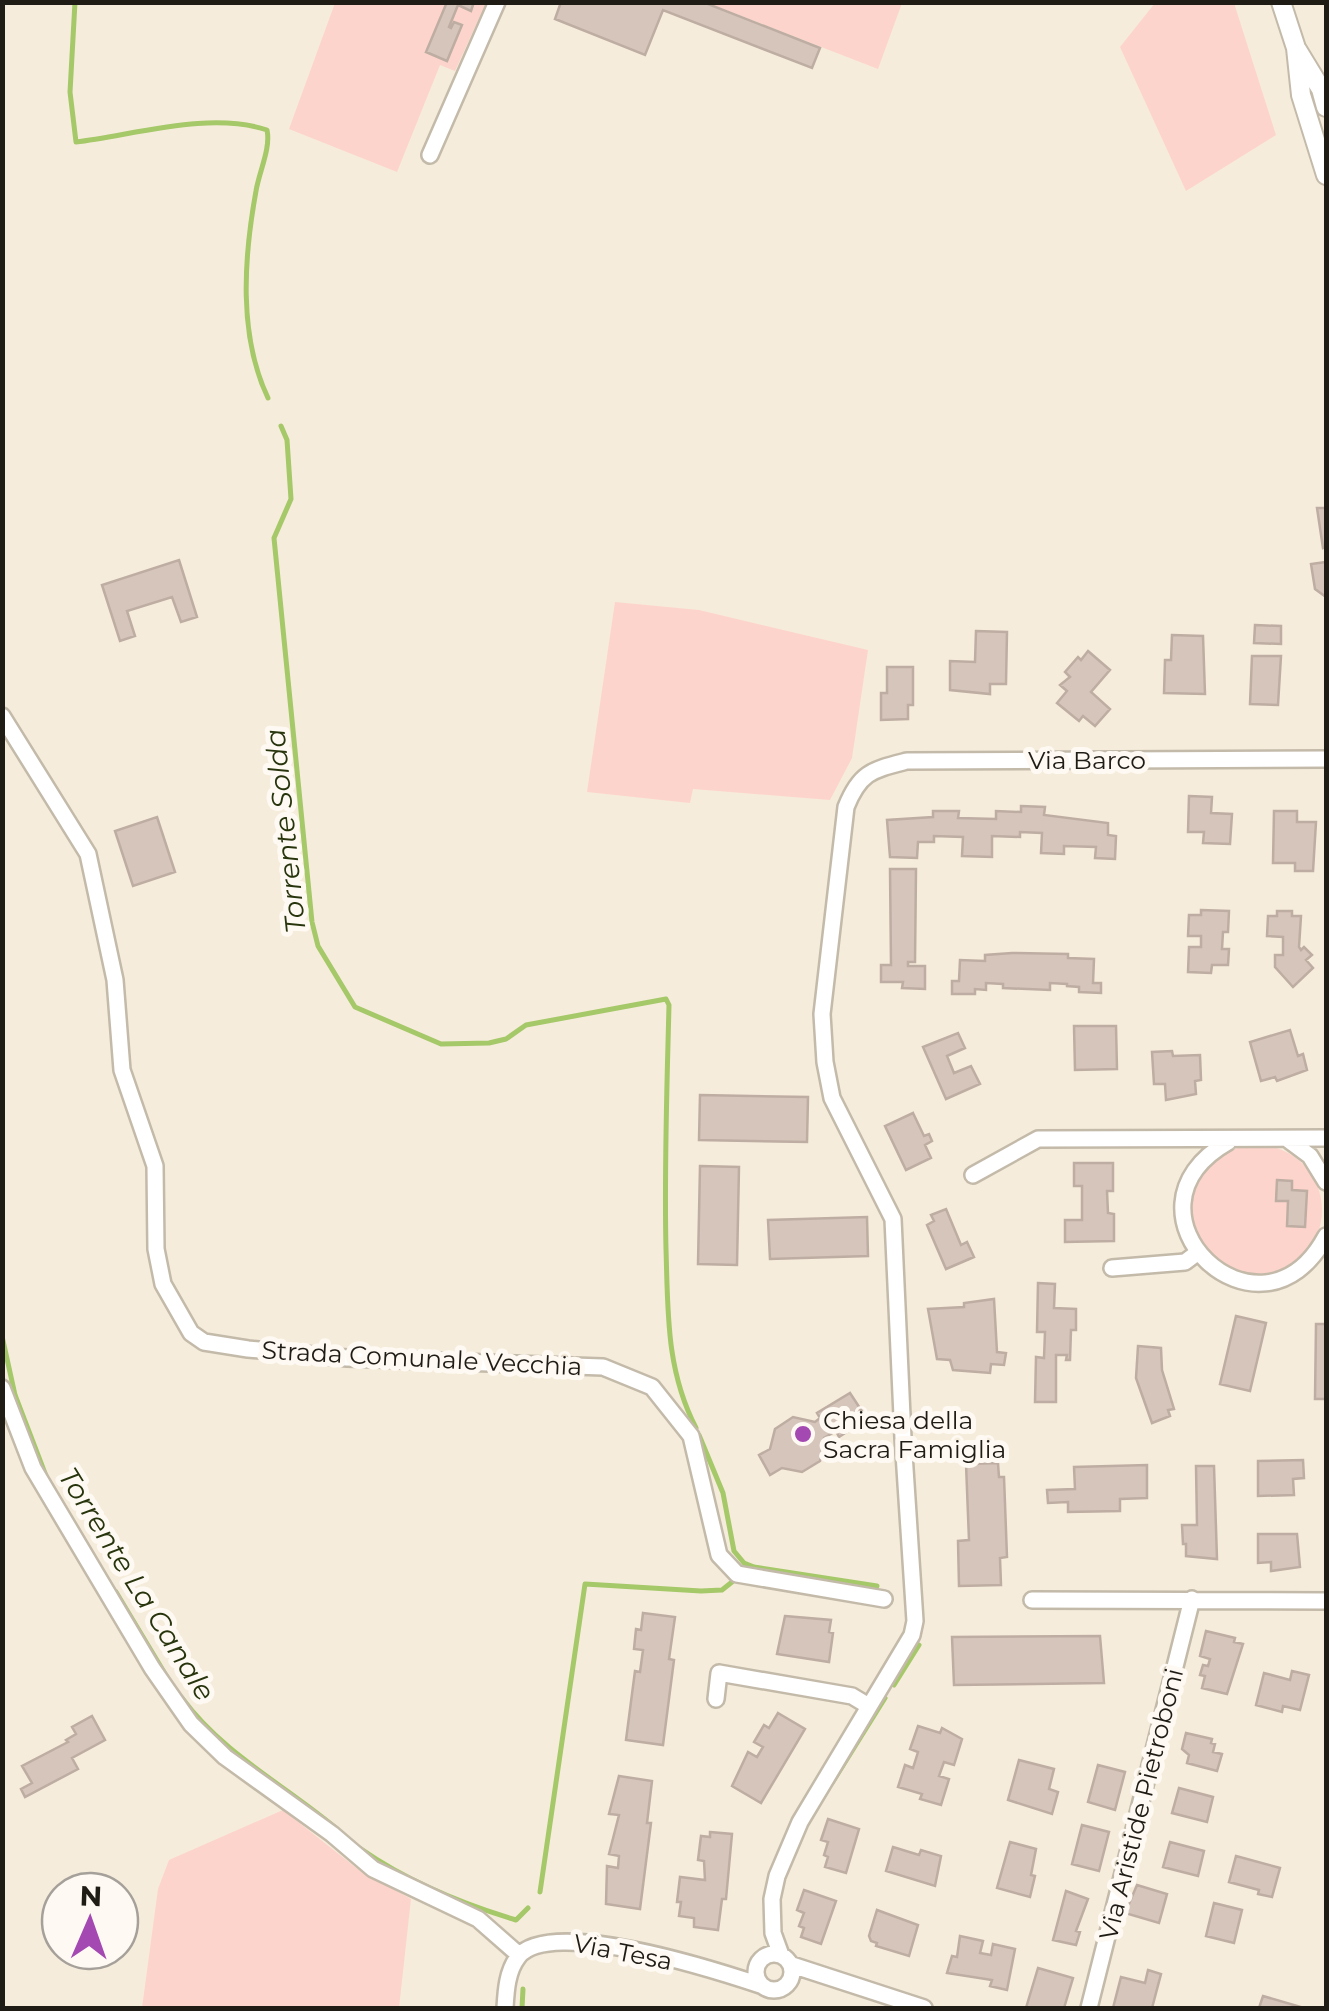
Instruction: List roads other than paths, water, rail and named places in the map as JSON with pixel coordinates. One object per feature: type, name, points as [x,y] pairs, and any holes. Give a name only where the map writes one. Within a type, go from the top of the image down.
[{"type":"street","points":[[430,154],[497,2]]},
{"type":"street","points":[[1281,2],[1296,48],[1301,95],[1326,175]]},
{"type":"street","points":[[1296,48],[1326,107]]},
{"type":"street","name":"Strada Comunale Vecchia","points":[[2,716],[88,854],[115,980],[122,1070],[155,1166],[156,1249],[163,1284],[191,1334],[204,1342],[233,1347],[347,1358],[603,1367],[652,1387],[690,1436],[719,1554],[738,1574],[884,1599]]},
{"type":"street","name":"Via Barco","points":[[867,1705],[912,1635],[916,1621],[902,1438],[893,1219],[832,1098],[823,1030],[846,807],[854,786],[871,770],[907,761],[1326,759]]},
{"type":"street","points":[[974,1175],[1038,1139],[1326,1138]]},
{"type":"street","points":[[1287,1139],[1310,1156],[1326,1182]]},
{"type":"street","points":[[1232,1140],[1208,1154],[1191,1175],[1183,1201],[1185,1228],[1197,1253],[1216,1272],[1242,1282],[1269,1283],[1295,1274],[1316,1256],[1326,1236]]},
{"type":"street","points":[[1112,1268],[1185,1262],[1197,1253]]},
{"type":"street","points":[[2,1388],[33,1468],[152,1668],[191,1724],[225,1757],[332,1834],[373,1870],[478,1919],[518,1955],[510,1973],[505,2008]]},
{"type":"street","name":"Via Aristide Pietroboni","points":[[1089,2008],[1192,1599]]},
{"type":"street","points":[[1032,1600],[1326,1602]]},
{"type":"street","points":[[716,1699],[719,1672],[852,1696],[867,1705],[800,1822],[777,1876],[772,1898],[773,1932],[786,1960],[789,1983]]},
{"type":"street","points":[[773,1932],[756,1976],[763,1986],[776,1990],[789,1983],[830,1979]]},
{"type":"street","name":"Via Tesa","points":[[518,1955],[534,1944],[562,1940],[596,1942],[763,1986]]},
{"type":"street","points":[[731,1975],[770,1954],[830,1979],[924,2008]]},
{"type":"waterway","name":"Torrente Solda","points":[[75,2],[70,92],[76,142],[197,124],[245,125],[267,130],[252,216],[246,296],[252,348],[268,398]]},
{"type":"waterway","name":"Torrente Solda","points":[[281,426],[287,440],[291,499],[274,538],[312,922],[318,946],[355,1007],[441,1044],[489,1043],[506,1039],[526,1025],[666,999],[668,1318],[679,1384],[696,1428]]},
{"type":"waterway","name":"Torrente La Canale","points":[[2,1336],[15,1395],[46,1476]]},
{"type":"waterway","name":"Torrente Solda","points":[[699,1435],[723,1493],[734,1551],[744,1563],[877,1586]]},
{"type":"waterway","points":[[540,1892],[585,1584],[701,1591],[722,1590],[732,1582]]},
{"type":"waterway","name":"Torrente La Canale","points":[[116,1592],[167,1677]]},
{"type":"waterway","name":"Torrente Solda","points":[[894,1685],[919,1645]]},
{"type":"waterway","name":"Torrente La Canale","points":[[182,1698],[216,1736],[337,1829]]},
{"type":"waterway","name":"Torrente Solda","points":[[832,1783],[885,1698]]},
{"type":"waterway","name":"Torrente La Canale","points":[[361,1849],[416,1881],[476,1907],[516,1920],[528,1908]]},
{"type":"waterway","name":"Torrente La Canale","points":[[522,2008],[523,1989]]},
{"type":"place","name":"Chiesa della Sacra Famiglia","points":[[803,1434]]}]
